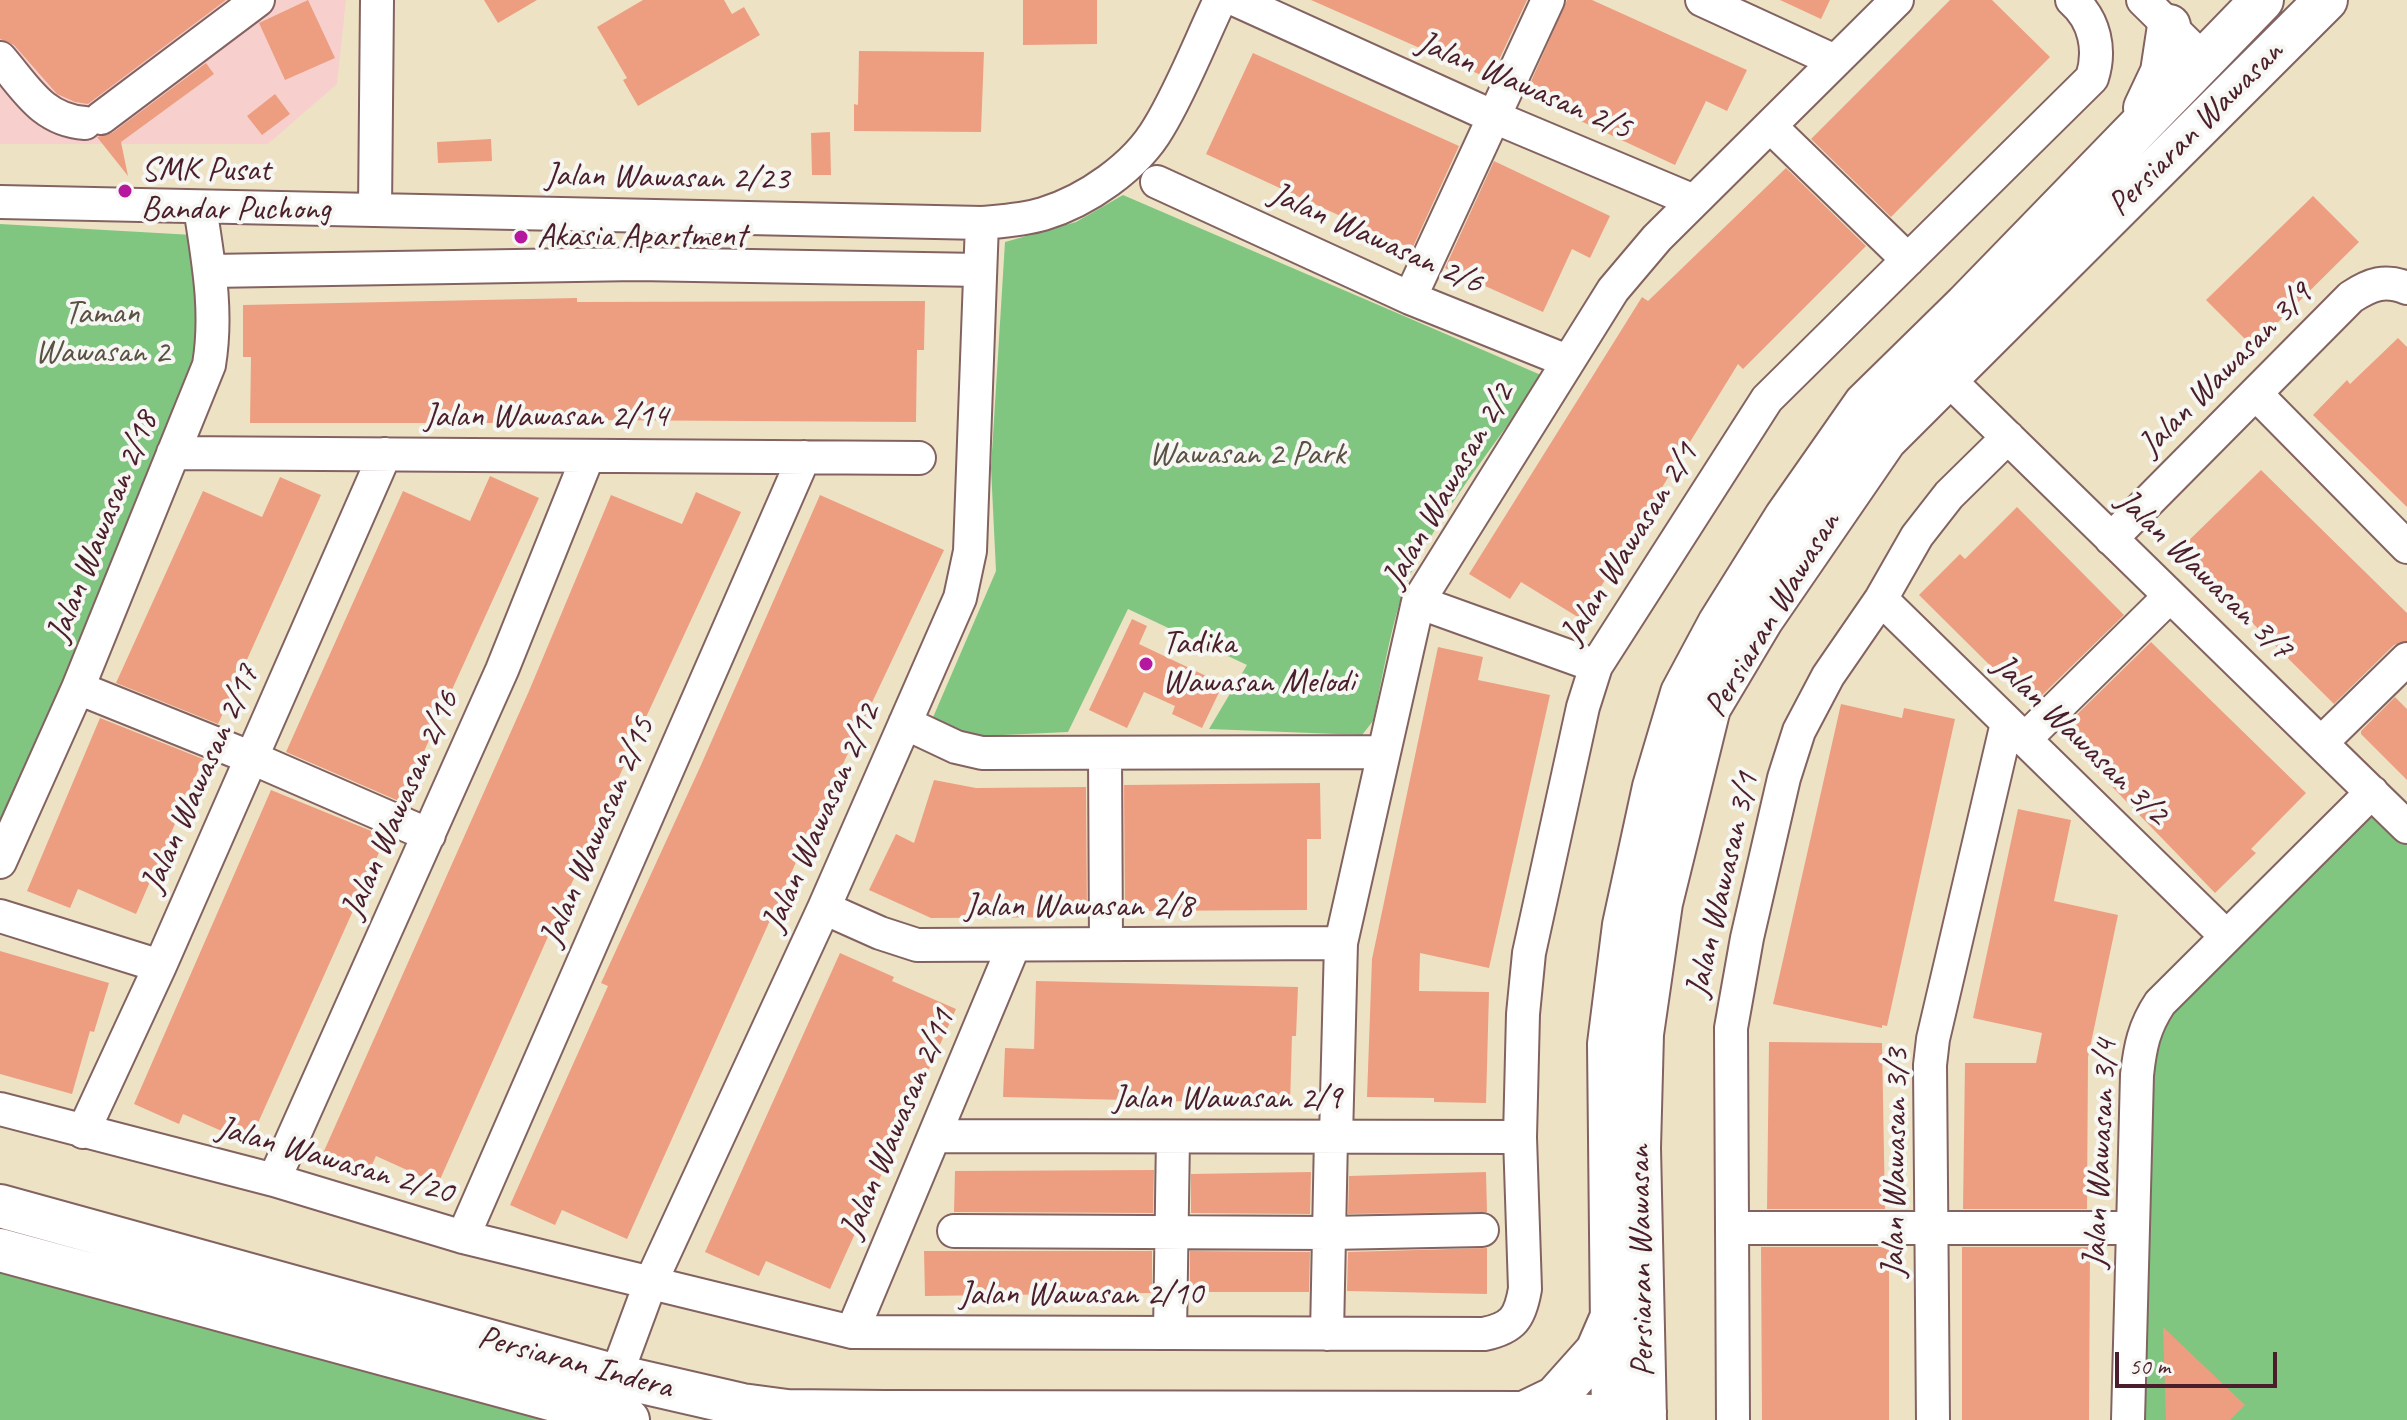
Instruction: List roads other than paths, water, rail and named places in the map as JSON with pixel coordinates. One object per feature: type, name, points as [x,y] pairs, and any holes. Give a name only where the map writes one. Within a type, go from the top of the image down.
[{"type":"main road","name":"Persiaran Wawasan","points":[[1629,1417],[1610,1321],[1609,1044],[1624,925],[1654,787],[1682,693],[1719,624],[1786,517],[1865,404],[1966,305],[2262,0]]},
{"type":"main road","name":"Persiaran Wawasan","points":[[1629,1417],[1642,1034],[1661,903],[1709,708],[1762,619],[1885,440],[2326,0]]},
{"type":"main road","points":[[2128,136],[2153,95],[2162,72],[2156,13]]},
{"type":"main road","points":[[2201,124],[2203,59],[2245,61],[2267,57]]},
{"type":"main road","points":[[1865,404],[1910,383],[1947,378],[1941,370],[1942,353],[1966,305]]},
{"type":"main road","name":"Persiaran Indera","points":[[0,1206],[615,1403]]},
{"type":"main road","name":"Persiaran Indera","points":[[0,1250],[615,1403],[742,1405],[787,1411],[1524,1413],[1629,1417]]},
{"type":"main road","points":[[1524,1413],[1555,1398],[1597,1351],[1610,1321]]},
{"type":"street","points":[[0,58],[46,112],[73,122],[93,120],[258,0]]},
{"type":"street","points":[[375,210],[377,0]]},
{"type":"street","name":"Jalan Wawasan 2/23","points":[[0,202],[982,223],[1014,220],[1044,214],[1068,203],[1107,179],[1143,150],[1159,127],[1220,0]]},
{"type":"street","name":"Jalan Wawasan 2/5","points":[[1236,0],[1494,117],[1694,201]]},
{"type":"street","points":[[1410,298],[1548,0]]},
{"type":"street","points":[[1702,0],[1835,61]]},
{"type":"street","name":"Jalan Wawasan 2/2","points":[[1327,1334],[1341,943],[1418,602],[1613,290],[1657,238],[1897,0]]},
{"type":"street","name":"Jalan Wawasan 2/1","points":[[1514,1321],[1525,1289],[1520,1137],[1523,1014],[1529,953],[1583,707],[1596,666],[1767,399],[2092,78],[2097,47],[2089,20],[2072,0]]},
{"type":"street","points":[[2156,13],[2203,59]]},
{"type":"street","points":[[1770,126],[1908,260]]},
{"type":"street","name":"Jalan Wawasan 2/6","points":[[1157,182],[1410,298],[1567,361]]},
{"type":"street","name":"Jalan Wawasan 2/18","points":[[0,862],[78,688],[209,365],[213,338],[210,271],[200,207]]},
{"type":"street","name":"Jalan Wawasan 2/12","points":[[615,1403],[650,1284],[824,908],[960,598],[970,551],[982,223]]},
{"type":"street","points":[[210,271],[637,264],[980,270]]},
{"type":"street","name":"Jalan Wawasan 3/9","points":[[2111,539],[2351,297],[2369,285],[2382,282],[2407,288]]},
{"type":"street","name":"Jalan Wawasan 3/7","points":[[1947,378],[2407,827]]},
{"type":"street","points":[[2256,394],[2407,547]]},
{"type":"street","name":"Jalan Wawasan 3/1","points":[[1733,1420],[1731,1028],[1770,835],[1799,731],[1828,676],[1881,599],[1917,536],[1949,495],[2008,437]]},
{"type":"street","name":"Jalan Wawasan 2/14","points":[[173,453],[919,458]]},
{"type":"street","name":"Jalan Wawasan 2/17","points":[[83,1132],[160,966],[385,454]]},
{"type":"street","name":"Jalan Wawasan 2/16","points":[[274,1180],[502,670],[588,456]]},
{"type":"street","name":"Jalan Wawasan 2/15","points":[[463,1237],[804,457]]},
{"type":"street","points":[[2016,731],[2170,596]]},
{"type":"street","name":"Jalan Wawasan 3/2","points":[[1881,599],[2226,936]]},
{"type":"street","points":[[1418,602],[1596,666]]},
{"type":"street","points":[[2322,742],[2407,659]]},
{"type":"street","points":[[78,688],[252,758],[429,835]]},
{"type":"street","points":[[905,723],[956,747],[982,753],[1383,752]]},
{"type":"street","name":"Jalan Wawasan 3/3","points":[[1933,1420],[1930,1065],[1933,1039],[2016,731]]},
{"type":"street","points":[[1105,754],[1106,944]]},
{"type":"street","name":"Jalan Wawasan 3/4","points":[[2128,1420],[2137,1075],[2146,1023],[2160,1003],[2372,792]]},
{"type":"street","name":"Jalan Wawasan 2/8","points":[[824,908],[880,933],[917,945],[1341,943]]},
{"type":"street","points":[[0,916],[160,966]]},
{"type":"street","name":"Jalan Wawasan 2/11","points":[[852,1332],[1014,945]]},
{"type":"street","name":"Jalan Wawasan 2/20","points":[[0,1109],[274,1180],[463,1237],[650,1284]]},
{"type":"street","name":"Jalan Wawasan 2/9","points":[[934,1136],[1520,1137]]},
{"type":"street","points":[[1170,1333],[1173,1137]]},
{"type":"street","points":[[1732,1228],[2133,1228]]},
{"type":"street","points":[[954,1231],[1329,1233],[1482,1230]]},
{"type":"street","name":"Jalan Wawasan 2/10","points":[[650,1284],[852,1332],[1484,1334],[1502,1330],[1514,1321]]},
{"type":"place","name":"SMK Pusat Bandar Puchong","points":[[125,191]]},
{"type":"place","name":"Akasia Apartment","points":[[521,237]]},
{"type":"place","name":"Tadika Wawasan Melodi","points":[[1146,664]]},
{"type":"park label","name":"Taman Wawasan 2","points":[[102,334]]},
{"type":"park label","name":"Wawasan 2 Park","points":[[1247,455]]}]
